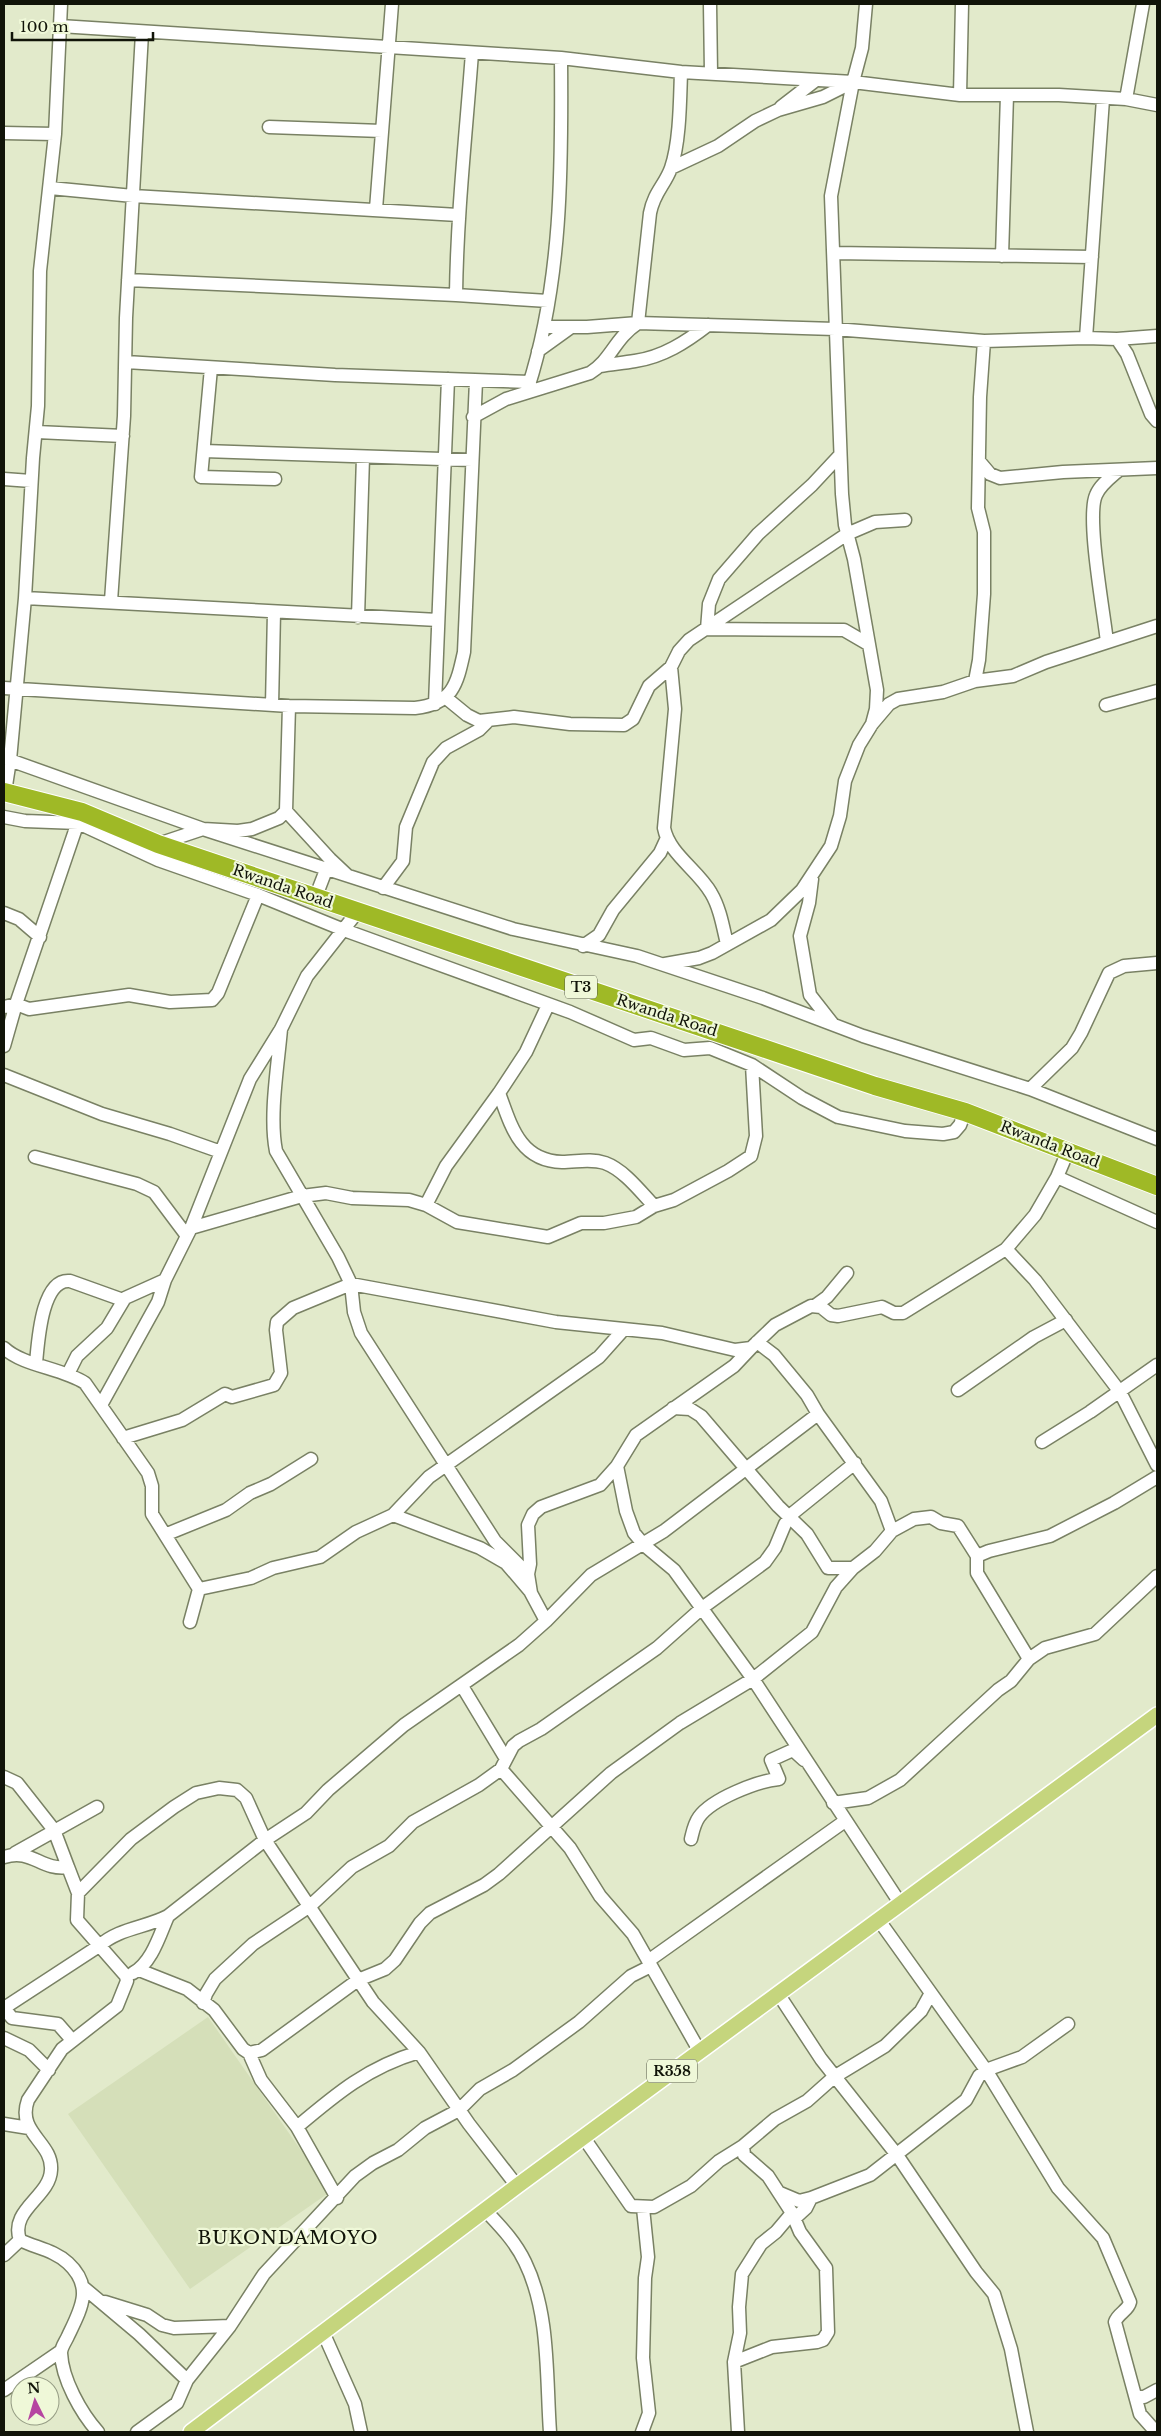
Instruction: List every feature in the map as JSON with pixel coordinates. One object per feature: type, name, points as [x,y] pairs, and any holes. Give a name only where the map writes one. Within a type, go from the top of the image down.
[{"type":"highway","name":"Rwanda Road","points":[[4,792],[875,1086],[965,1112],[1157,1186]]},
{"type":"main road","name":"R358","points":[[191,2432],[517,2186],[1157,1715]]},
{"type":"street","points":[[4,792],[18,688],[25,598],[31,481],[37,432],[40,271],[55,134],[61,4]]},
{"type":"street","points":[[376,209],[392,4]]},
{"type":"street","points":[[710,4],[710,74]]},
{"type":"street","points":[[866,4],[862,48],[853,82],[832,187],[840,455],[847,534],[877,690],[876,710],[872,724]]},
{"type":"street","points":[[960,95],[962,4]]},
{"type":"street","points":[[1126,99],[1143,4]]},
{"type":"street","points":[[60,26],[142,33],[560,58],[682,72],[853,82],[960,95],[1059,95],[1126,99],[1157,105]]},
{"type":"street","points":[[111,601],[123,436],[128,280],[142,33]]},
{"type":"street","points":[[456,295],[458,214],[465,162],[472,53]]},
{"type":"street","points":[[528,387],[544,327],[548,301],[562,156],[560,58]]},
{"type":"street","points":[[600,366],[621,335],[638,323],[650,213],[653,198],[671,168],[679,115],[682,72]]},
{"type":"street","points":[[778,110],[816,80]]},
{"type":"street","points":[[671,168],[718,146],[755,121],[778,110],[823,97],[853,82]]},
{"type":"street","points":[[1002,256],[1007,95]]},
{"type":"street","points":[[1086,338],[1104,99]]},
{"type":"street","points":[[268,127],[382,131]]},
{"type":"street","points":[[4,133],[55,134]]},
{"type":"street","points":[[50,188],[133,196],[458,214]]},
{"type":"street","points":[[834,253],[1092,257]]},
{"type":"street","points":[[128,280],[548,301]]},
{"type":"street","points":[[544,327],[570,328],[638,323],[835,329],[984,341],[1117,339],[1157,336]]},
{"type":"street","points":[[473,416],[528,387],[582,376],[600,366],[635,361],[662,354],[687,342],[708,325]]},
{"type":"street","points":[[538,351],[570,328]]},
{"type":"street","points":[[1117,339],[1127,354],[1151,414],[1157,421]]},
{"type":"street","points":[[975,681],[979,660],[984,594],[984,532],[978,514],[980,398],[984,341]]},
{"type":"street","points":[[126,362],[211,368],[448,379],[528,387]]},
{"type":"street","points":[[211,368],[200,477],[275,478]]},
{"type":"street","points":[[440,701],[438,620],[448,379]]},
{"type":"street","points":[[4,688],[289,706],[415,708],[440,701],[454,687],[464,652],[476,381]]},
{"type":"street","points":[[37,432],[123,436]]},
{"type":"street","points":[[204,451],[472,460]]},
{"type":"street","points":[[707,629],[709,604],[719,579],[758,534],[812,485],[840,455]]},
{"type":"street","points":[[358,617],[363,457]]},
{"type":"street","points":[[979,461],[990,474],[1000,478],[1157,468]]},
{"type":"street","points":[[1107,642],[1092,518],[1095,496],[1100,488],[1119,470]]},
{"type":"street","points":[[4,479],[31,481]]},
{"type":"street","points":[[440,701],[473,718],[488,721],[514,717],[570,724],[624,725],[632,719],[649,686],[671,666],[679,651],[690,640],[847,534],[875,522],[905,520]]},
{"type":"street","points":[[25,598],[111,601],[358,617],[438,620]]},
{"type":"street","points":[[272,705],[274,612]]},
{"type":"street","points":[[662,965],[698,958],[727,944],[780,912],[812,879],[831,846],[840,816],[845,781],[859,745],[872,724],[889,704],[898,699],[943,692],[975,681],[1013,676],[1157,626]]},
{"type":"street","points":[[707,629],[844,630],[868,644]]},
{"type":"street","points":[[671,666],[675,708],[664,828],[666,840],[711,892],[718,907],[727,944]]},
{"type":"street","points":[[1106,705],[1157,691]]},
{"type":"street","points":[[158,844],[203,829],[238,831],[252,829],[279,818],[286,811],[289,706]]},
{"type":"street","points":[[383,888],[403,861],[406,827],[433,762],[446,748],[479,730],[488,721]]},
{"type":"street","points":[[7,759],[203,829],[513,929],[583,946],[637,956],[763,998],[833,1025],[1030,1089],[1157,1139]]},
{"type":"street","points":[[286,811],[330,859],[351,878]]},
{"type":"street","points":[[4,817],[25,821],[80,817],[158,860],[258,895],[344,930],[576,1015],[634,1040],[651,1038],[684,1050],[706,1048],[752,1065],[821,1109],[838,1117],[904,1131],[943,1134],[954,1132],[960,1125],[965,1112]]},
{"type":"street","points":[[4,1046],[10,1006],[40,937],[80,817]]},
{"type":"street","points":[[583,946],[599,935],[613,910],[660,854],[666,840]]},
{"type":"street","points":[[316,896],[326,870]]},
{"type":"street","points":[[812,879],[810,903],[800,936],[810,995],[833,1025]]},
{"type":"street","points":[[10,1006],[29,1009],[128,995],[170,1002],[212,1000],[218,993],[258,895]]},
{"type":"street","points":[[101,1404],[152,1316],[165,1280],[189,1232],[250,1080],[281,1029],[307,976],[358,911]]},
{"type":"street","points":[[4,913],[20,919],[40,937]]},
{"type":"street","points":[[1030,1089],[1072,1048],[1082,1033],[1109,973],[1124,966],[1157,963]]},
{"type":"street","points":[[426,1205],[446,1166],[526,1052],[548,1006]]},
{"type":"street","points":[[281,1029],[274,1140],[276,1151],[351,1284],[354,1312],[361,1333],[495,1541],[528,1574]]},
{"type":"street","points":[[189,1232],[302,1196],[326,1193],[352,1198],[399,1198],[426,1205],[457,1222],[518,1231],[542,1238],[556,1236],[581,1222],[604,1223],[632,1219],[654,1206],[674,1200],[728,1171],[751,1156],[756,1136],[752,1065]]},
{"type":"street","points":[[4,1075],[102,1114],[170,1134],[221,1152]]},
{"type":"street","points":[[499,1093],[513,1130],[525,1147],[552,1160],[591,1160],[607,1164],[624,1175],[654,1206]]},
{"type":"street","points":[[816,1305],[834,1316],[846,1316],[882,1307],[894,1314],[903,1313],[1006,1249],[1035,1215],[1057,1177],[1068,1151]]},
{"type":"street","points":[[35,1157],[137,1184],[154,1192],[189,1232]]},
{"type":"street","points":[[1057,1177],[1157,1222]]},
{"type":"street","points":[[1006,1249],[1025,1268],[1120,1392],[1157,1465]]},
{"type":"street","points":[[531,1593],[528,1574],[530,1564],[528,1525],[533,1514],[542,1507],[593,1489],[617,1466],[636,1434],[734,1366],[781,1321],[795,1316],[807,1307],[816,1305],[827,1297],[848,1273]]},
{"type":"street","points":[[68,1374],[77,1356],[107,1328],[123,1300],[165,1280]]},
{"type":"street","points":[[36,1363],[45,1303],[54,1290],[64,1281],[70,1281],[123,1300]]},
{"type":"street","points":[[123,1438],[182,1420],[225,1394],[232,1397],[274,1385],[282,1373],[276,1330],[277,1322],[293,1308],[351,1284],[556,1322],[662,1333],[700,1340],[726,1348],[754,1345],[778,1359],[807,1395],[818,1414],[881,1501],[892,1530]]},
{"type":"street","points":[[958,1390],[1034,1337],[1066,1320]]},
{"type":"street","points":[[199,1590],[250,1578],[273,1568],[320,1557],[361,1529],[393,1515],[423,1482],[599,1356],[624,1329]]},
{"type":"street","points":[[4,1348],[13,1355],[68,1374],[85,1383],[148,1473],[152,1486],[152,1514],[167,1534],[199,1590],[190,1622]]},
{"type":"street","points":[[1042,1442],[1120,1392],[1157,1365]]},
{"type":"street","points":[[673,1408],[690,1409],[701,1416],[789,1518],[807,1534],[828,1568],[853,1568]]},
{"type":"street","points":[[72,2040],[58,2024],[12,2018],[4,2008],[118,1933],[153,1924],[168,1916],[265,1840],[306,1813],[328,1790],[404,1725],[501,1659],[546,1621],[591,1575],[644,1545],[818,1414]]},
{"type":"street","points":[[167,1534],[226,1510],[250,1493],[274,1482],[311,1459]]},
{"type":"street","points":[[204,2003],[206,1994],[215,1980],[238,1957],[310,1906],[345,1872],[389,1846],[413,1822],[478,1785],[503,1764],[519,1741],[541,1729],[657,1648],[702,1608],[764,1562],[776,1548],[789,1518],[799,1507],[855,1463]]},
{"type":"street","points":[[617,1466],[630,1525],[644,1545],[674,1570],[753,1679],[900,1903]]},
{"type":"street","points":[[977,1556],[989,1550],[1050,1536],[1114,1503],[1157,1477]]},
{"type":"street","points":[[393,1515],[480,1548],[506,1563],[531,1593],[546,1621]]},
{"type":"street","points":[[249,2053],[262,2050],[358,1980],[385,1969],[396,1960],[420,1923],[430,1913],[484,1885],[611,1773],[680,1723],[753,1679],[812,1632],[836,1587],[853,1568],[875,1551],[892,1530],[914,1519],[930,1517],[941,1523],[958,1526],[977,1556],[977,1573],[1029,1659]]},
{"type":"street","points":[[833,1803],[868,1798],[900,1780],[998,1690],[1011,1681],[1029,1659],[1044,1648],[1095,1634],[1157,1576]]},
{"type":"street","points":[[462,1686],[503,1764],[575,1856],[611,1910],[633,1934],[700,2052]]},
{"type":"street","points":[[691,1839],[697,1819],[707,1808],[759,1782],[779,1779],[771,1760],[793,1750],[809,1765]]},
{"type":"street","points":[[4,1777],[16,1783],[54,1830],[78,1893],[77,1920],[126,1976],[127,1981],[117,2006],[62,2048],[28,2100],[25,2108],[29,2128],[50,2158],[52,2168],[45,2188],[22,2216],[18,2229],[20,2240]]},
{"type":"street","points":[[78,1893],[131,1839],[151,1822],[196,1793],[218,1788],[237,1790],[246,1798],[265,1840],[358,1980],[374,2002],[419,2052],[459,2110],[517,2186]]},
{"type":"street","points":[[10,1855],[97,1807]]},
{"type":"street","points":[[137,2432],[177,2403],[187,2380],[230,2326],[264,2274],[356,2176],[373,2163],[398,2150],[425,2128],[459,2110],[480,2089],[513,2070],[579,2022],[631,1976],[845,1821]]},
{"type":"street","points":[[10,1855],[57,1869],[68,1867]]},
{"type":"street","points":[[126,1976],[139,1970],[168,1916]]},
{"type":"street","points":[[878,1919],[986,2070],[1058,2188],[1095,2229],[1108,2247],[1130,2302],[1128,2307],[1119,2314],[1115,2322],[1142,2418],[1156,2432]]},
{"type":"street","points":[[139,1970],[177,1983],[214,2010],[238,2044],[249,2053],[261,2080],[297,2127],[337,2198]]},
{"type":"street","points":[[584,2138],[628,2204],[635,2208],[654,2206],[691,2186],[718,2161],[730,2154],[744,2151],[775,2119],[807,2101],[834,2077],[884,2046],[922,2010],[931,1993]]},
{"type":"street","points":[[778,1995],[834,2077],[897,2155],[976,2272],[994,2294],[1011,2349],[1027,2432]]},
{"type":"street","points":[[780,2193],[799,2200],[811,2198],[859,2180],[897,2155],[966,2100],[979,2076],[986,2070],[1022,2057],[1068,2024]]},
{"type":"street","points":[[4,2038],[29,2050],[49,2070]]},
{"type":"street","points":[[297,2127],[345,2087],[366,2074],[389,2062],[419,2052]]},
{"type":"street","points":[[4,2124],[29,2128]]},
{"type":"street","points":[[734,2362],[772,2347],[817,2342],[823,2340],[827,2334],[828,2272],[780,2193],[768,2176],[744,2151]]},
{"type":"street","points":[[738,2432],[734,2362],[740,2333],[739,2307],[742,2274],[761,2244],[793,2216],[806,2208],[811,2198]]},
{"type":"street","points":[[642,2432],[649,2413],[643,2358],[645,2278],[648,2257],[643,2208]]},
{"type":"street","points":[[485,2210],[506,2232],[525,2261],[537,2299],[543,2322],[550,2432]]},
{"type":"street","points":[[4,2255],[20,2240]]},
{"type":"street","points":[[20,2240],[48,2250],[69,2264],[83,2287],[139,2334],[187,2380]]},
{"type":"street","points":[[4,2390],[61,2351],[84,2300],[83,2287]]},
{"type":"street","points":[[98,2300],[147,2315],[162,2325],[174,2328],[230,2326]]},
{"type":"street","points":[[322,2332],[355,2404],[361,2432]]},
{"type":"street","points":[[61,2351],[69,2383],[80,2405],[98,2432]]},
{"type":"street","points":[[1136,2397],[1144,2396],[1157,2390]]},
{"type":"shaded area","points":[[208,2017],[330,2192],[190,2289],[68,2114]]},
{"type":"district","name":"BUKONDAMOYO","points":[[288,2238]]}]
